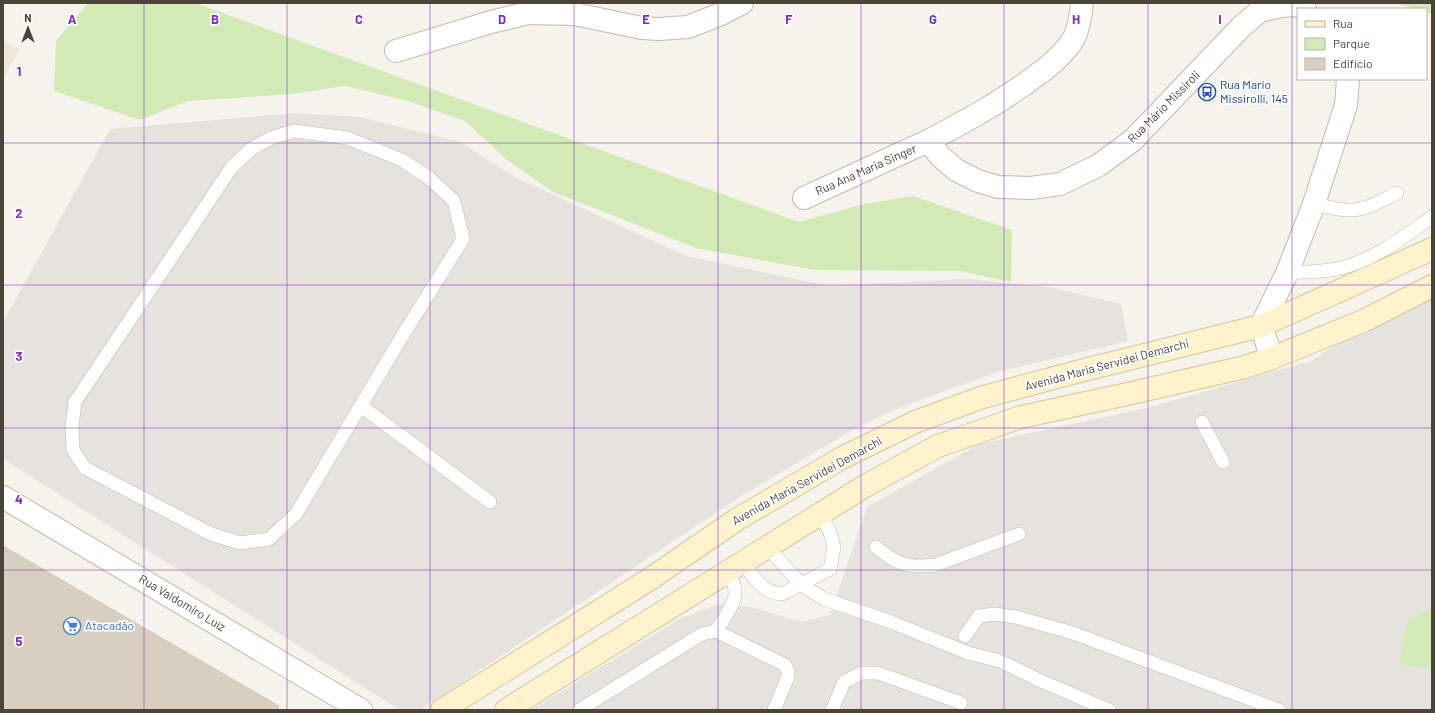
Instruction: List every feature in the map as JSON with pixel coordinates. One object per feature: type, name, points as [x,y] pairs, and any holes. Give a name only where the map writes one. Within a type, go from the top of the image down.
[{"type":"main road","name":"Avenida Maria Servidei Demarchi","points":[[442,710],[650,579],[736,520],[842,458],[915,422],[991,395],[1080,371],[1262,326],[1432,248]]},
{"type":"main road","points":[[506,710],[865,486],[938,446],[1021,417],[1245,367],[1272,358],[1363,321],[1432,286]]},
{"type":"street","points":[[396,52],[491,22],[528,14],[574,14],[642,28],[659,29],[688,26],[721,14],[742,3]]},
{"type":"street","points":[[928,141],[1003,99],[1060,56],[1074,37],[1082,13],[1082,3]]},
{"type":"street","name":"Rua Mário Missiroli","points":[[928,141],[940,156],[956,170],[978,181],[998,187],[1031,188],[1060,184],[1099,165],[1133,140],[1242,26],[1260,11],[1281,6],[1297,6],[1302,8]]},
{"type":"street","points":[[1272,358],[1262,326],[1288,273],[1314,204],[1346,106],[1348,80]]},
{"type":"street","name":"Rua Ana Maria Singer","points":[[804,198],[928,141]]},
{"type":"street","name":"Rua Valdomiro Luíz","points":[[3,497],[361,710]]},
{"type":"lane","points":[[294,131],[347,138],[402,160],[429,178],[454,201],[463,239],[361,406],[296,514],[269,539],[240,543],[211,534],[85,468],[73,450],[72,427],[75,402],[231,168],[251,149],[271,138],[294,131]]},
{"type":"lane","points":[[1314,204],[1349,210],[1358,209],[1366,207],[1396,193]]},
{"type":"lane","points":[[1288,273],[1337,269],[1361,261],[1379,254],[1432,217]]},
{"type":"lane","points":[[361,406],[490,502]]},
{"type":"lane","points":[[1202,422],[1223,462]]},
{"type":"lane","points":[[735,567],[764,589],[770,592],[782,594],[802,585],[830,569],[834,547],[831,535],[821,514]]},
{"type":"lane","points":[[876,547],[891,559],[907,566],[935,565],[1019,534]]},
{"type":"lane","points":[[767,547],[802,585],[824,599],[891,622],[968,653],[1000,661],[1041,681],[1109,710]]},
{"type":"lane","points":[[716,631],[730,608],[736,594],[734,582],[735,567]]},
{"type":"lane","points":[[965,636],[979,616],[995,614],[1016,617],[1073,633],[1279,710]]},
{"type":"lane","points":[[579,710],[702,634],[716,631],[785,665],[788,671],[788,677],[774,710]]},
{"type":"lane","points":[[832,710],[844,682],[861,673],[878,673],[961,703]]},
{"type":"shaded area","points":[[3,40],[20,50],[3,78]]},
{"type":"shaded area","points":[[296,113],[360,117],[460,142],[515,177],[686,256],[829,286],[968,279],[1049,287],[1121,304],[1128,341],[997,372],[894,410],[854,429],[738,498],[420,710],[400,710],[3,459],[3,322],[110,129]]},
{"type":"shaded area","points":[[1432,281],[1432,710],[531,710],[681,618],[719,604],[750,607],[802,622],[830,615],[867,507],[979,444],[1147,408],[1311,361]]},
{"type":"green space","points":[[88,3],[195,3],[799,222],[864,204],[913,196],[1012,230],[1011,282],[960,271],[815,270],[696,248],[553,192],[506,159],[465,121],[408,101],[345,86],[292,94],[188,101],[140,120],[54,91],[56,41]]},
{"type":"green space","points":[[1396,3],[1432,3],[1432,14],[1427,12],[1427,8],[1413,8]]},
{"type":"green space","points":[[1432,608],[1432,669],[1399,664],[1407,622]]},
{"type":"building","name":"Atacadão","points":[[3,546],[279,706],[277,710],[3,710]]},
{"type":"place","name":"Rua Mario Missirolli, 145","points":[[1207,92]]},
{"type":"place","name":"Atacadão","points":[[72,626]]}]
